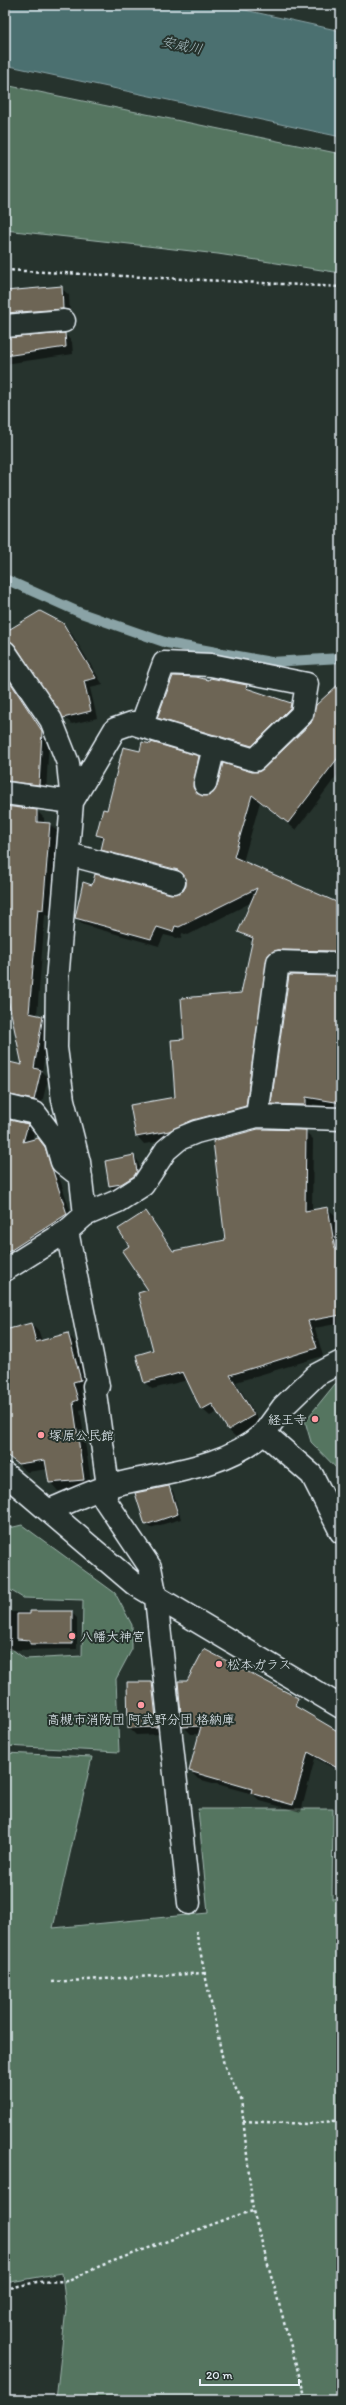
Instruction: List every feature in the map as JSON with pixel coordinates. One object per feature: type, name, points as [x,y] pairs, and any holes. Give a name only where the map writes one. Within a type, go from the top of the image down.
[{"type":"street","points":[[5,326],[64,321]]},
{"type":"street","points":[[5,652],[51,720],[68,763],[72,802],[56,981],[56,1048],[60,1087],[76,1147],[85,1215]]},
{"type":"street","points":[[72,802],[115,729],[132,723],[140,726],[214,747],[255,760],[302,714],[307,684],[211,666],[164,663],[140,726]]},
{"type":"street","points":[[205,784],[214,747]]},
{"type":"street","points":[[5,793],[72,802]]},
{"type":"street","points":[[68,854],[174,882]]},
{"type":"street","points":[[257,1116],[278,962],[341,964]]},
{"type":"street","points":[[5,1106],[35,1113],[53,1136],[62,1162],[81,1177]]},
{"type":"street","points":[[5,1270],[67,1231],[85,1215],[118,1201],[143,1185],[166,1150],[179,1139],[196,1132],[257,1116],[341,1119]]},
{"type":"street","points":[[67,1231],[98,1386],[94,1386],[108,1486],[105,1500],[150,1567],[156,1598],[189,1903]]},
{"type":"street","points":[[50,1510],[108,1486],[218,1460],[250,1446],[264,1433],[283,1407],[316,1375],[341,1362]]},
{"type":"street","points":[[264,1433],[312,1475],[341,1532]]},
{"type":"street","points":[[5,1474],[50,1510],[133,1583],[341,1707]]},
{"type":"path","points":[[5,270],[341,287]]},
{"type":"path","points":[[189,1903],[224,2065],[240,2099],[253,2211],[306,2400]]},
{"type":"path","points":[[52,1982],[204,1973]]},
{"type":"path","points":[[243,2121],[308,2124],[341,2120]]},
{"type":"path","points":[[5,2289],[37,2282],[69,2281],[100,2266],[235,2216],[253,2211]]},
{"type":"green space","points":[[5,85],[341,154],[341,273],[218,254],[5,230]]},
{"type":"green space","points":[[341,1382],[341,1473],[311,1442],[305,1421],[335,1384]]},
{"type":"green space","name":"八幡大神宮","points":[[22,1525],[115,1593],[132,1625],[132,1649],[116,1679],[119,1752],[5,1746],[5,1648],[12,1649],[25,1659],[82,1656],[83,1600],[23,1598],[5,1587],[5,1529]]},
{"type":"green space","points":[[5,1753],[92,1757],[53,1928],[208,1913],[198,1809],[333,1809],[332,1899],[341,1898],[341,2400],[56,2400],[66,2309],[62,2273],[5,2283]]},
{"type":"water","name":"安威川","points":[[5,5],[222,5],[341,31],[341,137],[5,65]]},
{"type":"building","points":[[62,286],[63,309],[5,313],[5,291]]},
{"type":"building","points":[[65,333],[66,347],[5,356],[5,338]]},
{"type":"building","points":[[40,611],[63,623],[96,678],[84,681],[91,711],[63,718],[15,645],[5,640],[5,632]]},
{"type":"building","points":[[5,674],[42,731],[39,785],[5,781]]},
{"type":"building","points":[[173,676],[196,677],[209,680],[210,678],[247,685],[246,688],[291,703],[290,708],[252,746],[157,718]]},
{"type":"building","points":[[341,682],[341,754],[288,823],[252,795],[234,857],[341,904],[341,951],[278,950],[268,955],[246,1106],[193,1120],[169,1131],[136,1137],[130,1105],[175,1097],[171,1040],[184,1039],[181,998],[241,993],[253,938],[238,932],[257,888],[179,927],[175,926],[173,932],[157,927],[151,939],[75,918],[83,882],[92,885],[95,874],[171,894],[183,891],[186,886],[186,878],[178,870],[101,850],[104,837],[96,835],[103,809],[107,810],[123,747],[140,751],[142,742],[151,744],[151,742],[199,756],[193,787],[197,793],[209,796],[217,787],[223,763],[252,772],[263,769],[311,723],[316,705]]},
{"type":"building","points":[[5,806],[37,810],[37,822],[50,823],[43,910],[38,909],[29,1013],[43,1016],[34,1068],[41,1070],[34,1100],[5,1094],[5,1061],[22,1065],[5,985]]},
{"type":"building","points":[[289,975],[341,976],[341,1103],[306,1097],[306,1105],[271,1104]]},
{"type":"building","points":[[5,1119],[28,1124],[23,1142],[38,1138],[45,1147],[67,1214],[5,1254]]},
{"type":"building","points":[[258,1129],[306,1130],[305,1211],[328,1207],[335,1249],[341,1248],[341,1315],[308,1321],[317,1348],[230,1375],[254,1415],[228,1430],[212,1404],[201,1410],[183,1372],[144,1383],[136,1355],[153,1350],[138,1293],[148,1290],[122,1251],[129,1246],[118,1229],[146,1211],[173,1251],[225,1240],[213,1141]]},
{"type":"building","points":[[134,1155],[137,1171],[134,1176],[121,1184],[109,1186],[105,1161]]},
{"type":"building","points":[[31,1323],[36,1342],[68,1333],[81,1380],[73,1382],[78,1400],[73,1402],[84,1480],[49,1483],[45,1460],[18,1464],[5,1454],[5,1330]]},
{"type":"building","points":[[169,1486],[178,1514],[145,1525],[135,1493]]},
{"type":"building","points":[[30,1611],[72,1611],[72,1644],[30,1644],[30,1640],[17,1639],[17,1614],[30,1614]]},
{"type":"building","points":[[204,1649],[298,1698],[295,1706],[341,1733],[341,1770],[308,1752],[293,1805],[251,1793],[252,1789],[189,1771],[201,1726],[182,1727],[178,1681],[187,1681]]},
{"type":"building","name":"高槻市消防団 阿武野分団 格納庫","points":[[127,1682],[152,1682],[157,1727],[128,1728]]},
{"type":"waterway","points":[[5,579],[81,613],[167,643],[271,662],[341,658]]},
{"type":"place","name":"経王寺","points":[[315,1419]]},
{"type":"place","name":"塚原公民館","points":[[41,1435]]},
{"type":"place","name":"八幡大神宮","points":[[72,1636]]},
{"type":"place","name":"松本ガラス","points":[[219,1664]]},
{"type":"place","name":"高槻市消防団 阿武野分団 格納庫","points":[[141,1705]]}]
